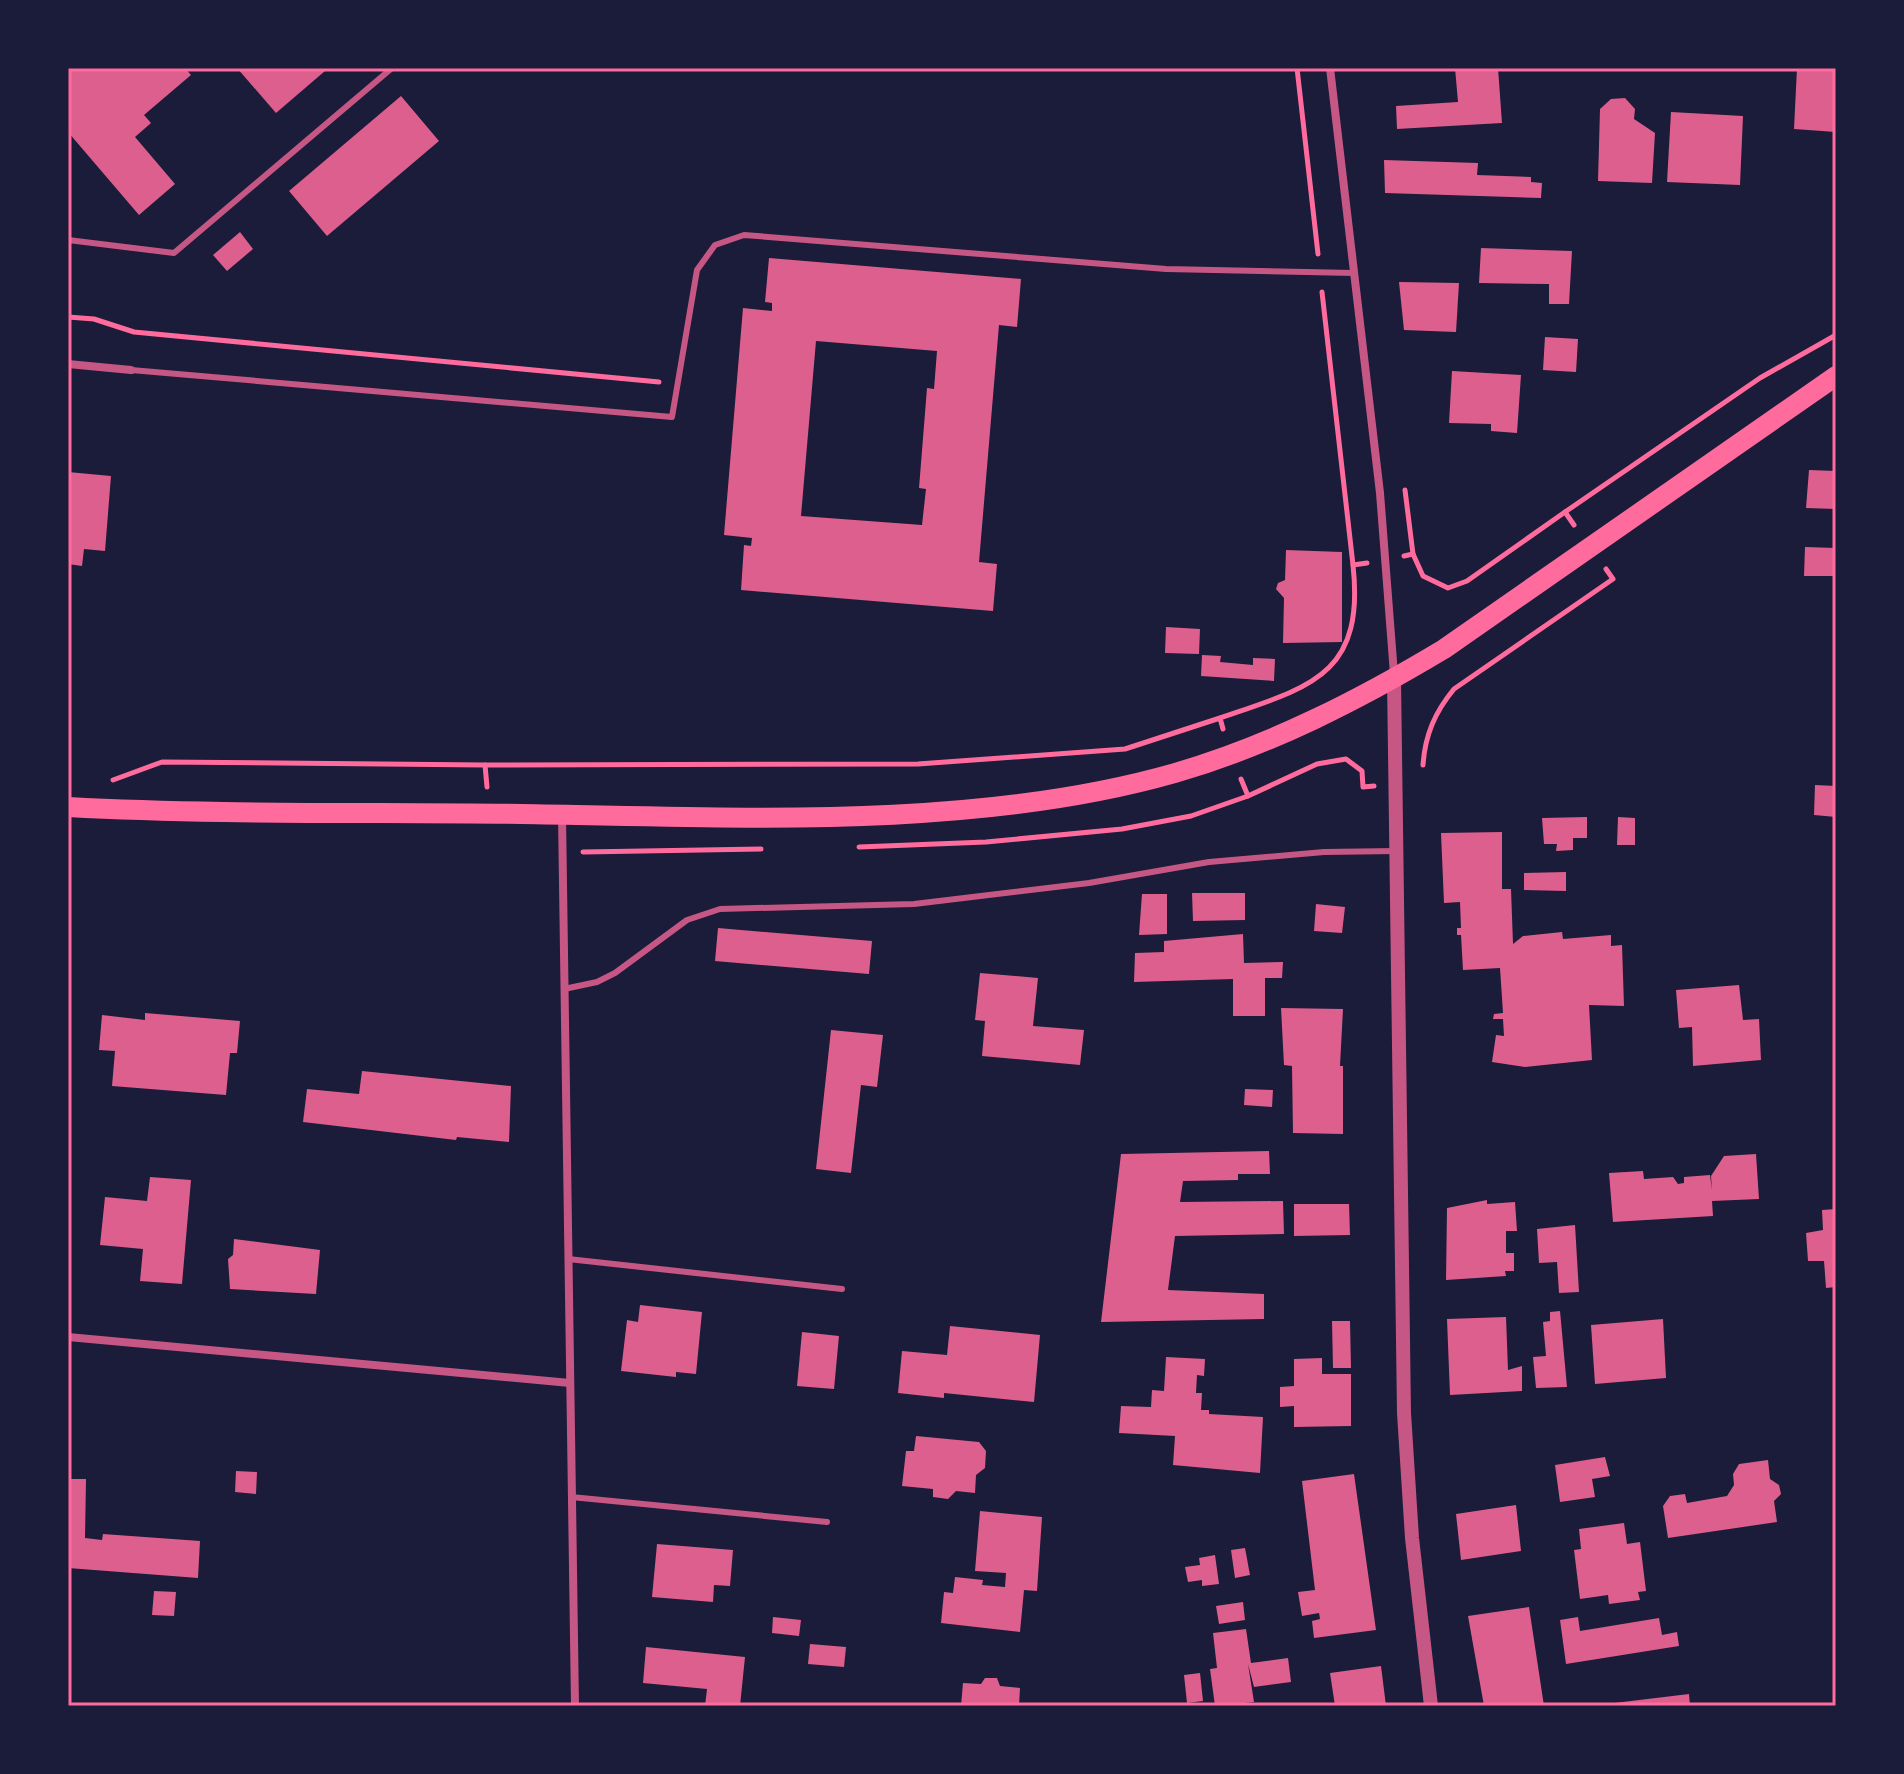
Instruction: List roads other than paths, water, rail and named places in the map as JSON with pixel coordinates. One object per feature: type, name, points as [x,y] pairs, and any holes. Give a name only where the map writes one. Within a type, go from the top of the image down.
[{"type":"main road","points":[[68,807],[562,815],[823,815],[973,808],[1125,785],[1231,755],[1285,733],[1394,679],[1493,616],[1836,376]]},
{"type":"street","points":[[1330,68],[1380,493],[1394,679],[1404,1413],[1412,1538],[1431,1706]]},
{"type":"street","points":[[68,364],[131,370]]},
{"type":"street","points":[[562,815],[575,1706]]},
{"type":"street","points":[[68,1337],[570,1383]]},
{"type":"lane","points":[[68,240],[174,253],[392,68]]},
{"type":"lane","points":[[131,370],[672,417],[697,270],[715,245],[744,235],[1166,269],[1354,273]]},
{"type":"lane","points":[[564,989],[597,982],[615,973],[687,920],[720,909],[914,904],[1089,883],[1209,862],[1324,852],[1396,851]]},
{"type":"lane","points":[[568,1259],[842,1289]]},
{"type":"lane","points":[[571,1497],[827,1522]]}]
